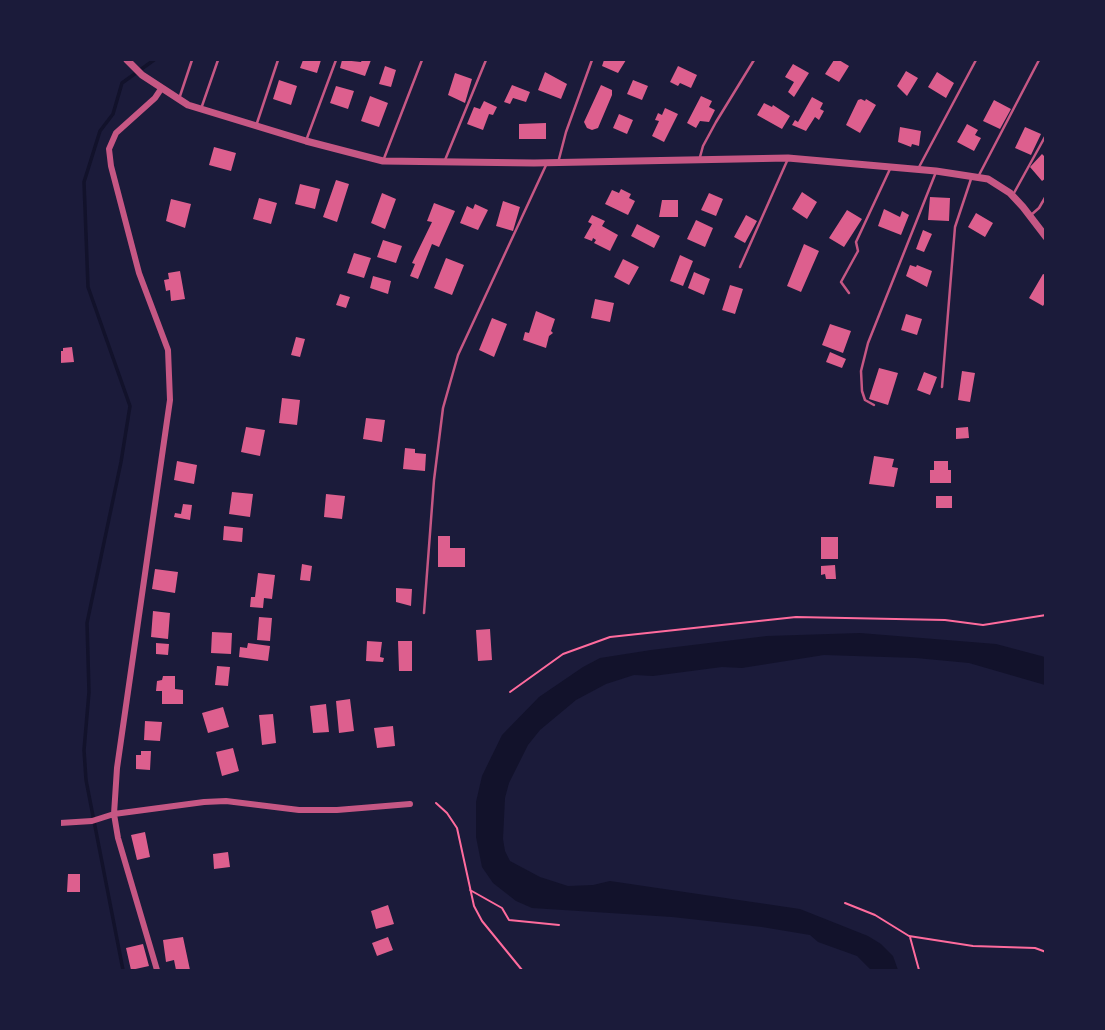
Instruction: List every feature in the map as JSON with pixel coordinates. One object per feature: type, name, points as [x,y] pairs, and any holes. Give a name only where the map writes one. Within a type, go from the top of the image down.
[{"type":"street","points":[[130,62],[161,89],[201,110],[383,161],[559,163],[788,158],[936,171],[988,179],[1012,196],[1045,237]]},
{"type":"street","points":[[158,971],[120,848],[114,814],[117,768],[170,400],[168,351],[139,273],[109,149],[116,133],[155,98],[161,89]]},
{"type":"street","points":[[60,822],[92,821],[114,814],[221,801],[299,810],[410,804]]},
{"type":"lane","points":[[178,100],[192,60]]},
{"type":"lane","points":[[201,110],[218,60]]},
{"type":"lane","points":[[256,127],[278,60]]},
{"type":"lane","points":[[306,141],[335,60]]},
{"type":"lane","points":[[383,161],[422,60]]},
{"type":"lane","points":[[443,163],[486,60]]},
{"type":"lane","points":[[559,163],[566,132],[592,60]]},
{"type":"lane","points":[[699,159],[703,146],[754,60]]},
{"type":"lane","points":[[918,169],[976,60]]},
{"type":"lane","points":[[942,387],[955,227],[975,176],[1039,60]]},
{"type":"lane","points":[[1012,196],[1045,135]]},
{"type":"lane","points":[[740,267],[788,158]]},
{"type":"lane","points":[[424,613],[434,480],[443,408],[458,355],[547,162]]},
{"type":"lane","points":[[849,293],[841,282],[858,251],[856,242],[891,166]]},
{"type":"lane","points":[[874,405],[865,400],[862,391],[861,370],[868,343],[936,171]]},
{"type":"lane","points":[[1030,216],[1039,208],[1045,196]]},
{"type":"path","points":[[510,692],[563,654],[610,637],[796,617],[944,620],[983,625],[1045,615]]},
{"type":"path","points":[[436,803],[457,828],[474,906],[482,921],[522,971]]},
{"type":"path","points":[[470,890],[502,908],[509,919],[559,925]]},
{"type":"path","points":[[845,903],[875,915],[909,936],[973,946],[1035,948],[1045,952]]},
{"type":"path","points":[[909,936],[919,971]]},
{"type":"shaded area","points":[[860,633],[996,644],[1045,657],[1045,685],[969,663],[824,655],[742,668],[722,667],[653,676],[634,675],[606,684],[576,700],[540,730],[528,745],[509,783],[505,798],[503,839],[510,861],[540,877],[568,886],[610,881],[800,909],[868,936],[881,944],[893,956],[898,970],[871,970],[857,956],[818,942],[810,935],[672,917],[532,908],[516,901],[493,883],[482,867],[476,837],[476,802],[482,776],[502,735],[539,697],[583,667],[600,658],[651,650],[767,636]]},
{"type":"building","points":[[303,60],[321,60],[317,73],[300,68]]},
{"type":"building","points":[[342,60],[371,60],[365,76],[340,68]]},
{"type":"building","points":[[604,60],[626,60],[618,73],[602,66]]},
{"type":"building","points":[[834,60],[849,66],[839,82],[825,74]]},
{"type":"building","points":[[793,64],[809,73],[794,97],[788,92],[794,82],[785,77]]},
{"type":"building","points":[[385,66],[396,70],[391,87],[379,84]]},
{"type":"building","points":[[678,66],[697,75],[691,88],[670,82]]},
{"type":"building","points":[[906,71],[918,78],[907,96],[897,86]]},
{"type":"building","points":[[545,72],[567,84],[561,99],[538,90]]},
{"type":"building","points":[[937,72],[954,83],[946,98],[928,87]]},
{"type":"building","points":[[455,73],[472,79],[465,103],[448,95]]},
{"type":"building","points":[[279,80],[297,86],[291,105],[273,99]]},
{"type":"building","points":[[633,80],[648,86],[642,100],[627,94]]},
{"type":"building","points":[[512,85],[530,92],[526,102],[513,98],[510,104],[504,102]]},
{"type":"building","points":[[601,85],[612,90],[612,95],[598,128],[592,130],[587,128],[584,122]]},
{"type":"building","points":[[336,86],[354,91],[348,109],[330,103]]},
{"type":"building","points":[[370,96],[388,103],[379,127],[361,121]]},
{"type":"building","points":[[701,96],[712,101],[709,107],[715,110],[709,122],[700,121],[696,128],[687,123]]},
{"type":"building","points":[[812,97],[823,103],[820,109],[824,111],[819,120],[815,117],[806,131],[792,125],[795,120],[798,122]]},
{"type":"building","points":[[861,99],[876,105],[860,133],[846,125]]},
{"type":"building","points":[[994,100],[1011,109],[1000,129],[983,121]]},
{"type":"building","points":[[484,101],[497,107],[493,115],[489,114],[483,130],[467,124],[474,107],[480,109]]},
{"type":"building","points":[[764,103],[772,107],[773,105],[790,116],[782,129],[757,115]]},
{"type":"building","points":[[665,108],[678,114],[664,142],[652,136],[659,121],[655,120],[658,113],[662,115]]},
{"type":"building","points":[[619,114],[633,120],[627,134],[613,128]]},
{"type":"building","points":[[546,123],[546,139],[519,139],[519,124]]},
{"type":"building","points":[[967,124],[978,130],[975,135],[981,138],[974,151],[957,142]]},
{"type":"building","points":[[900,127],[921,131],[919,146],[912,144],[911,147],[898,142]]},
{"type":"building","points":[[1025,127],[1041,134],[1031,155],[1015,148]]},
{"type":"building","points":[[214,147],[236,153],[231,171],[209,165]]},
{"type":"building","points":[[1042,154],[1046,158],[1046,178],[1042,181],[1030,167]]},
{"type":"building","points":[[336,180],[349,184],[337,222],[323,217]]},
{"type":"building","points":[[300,184],[320,189],[315,209],[295,204]]},
{"type":"building","points":[[621,189],[631,194],[629,198],[635,201],[628,215],[605,204],[612,190],[619,193]]},
{"type":"building","points":[[802,192],[817,202],[807,219],[792,209]]},
{"type":"building","points":[[382,193],[396,199],[385,229],[371,223]]},
{"type":"building","points":[[709,193],[723,199],[716,216],[701,210]]},
{"type":"building","points":[[930,197],[950,198],[949,221],[928,220]]},
{"type":"building","points":[[259,198],[277,203],[271,224],[253,219]]},
{"type":"building","points":[[171,199],[191,204],[185,228],[166,221]]},
{"type":"building","points":[[662,200],[678,200],[678,217],[659,217]]},
{"type":"building","points":[[503,201],[520,207],[513,231],[496,226]]},
{"type":"building","points":[[434,203],[455,211],[439,247],[432,244],[418,279],[410,276],[415,264],[412,263],[432,222],[427,221]]},
{"type":"building","points":[[475,204],[488,210],[478,230],[460,223],[467,206],[473,209]]},
{"type":"building","points":[[884,209],[900,217],[902,211],[909,215],[901,235],[878,226]]},
{"type":"building","points":[[847,210],[862,219],[844,247],[829,238]]},
{"type":"building","points":[[976,213],[993,223],[985,237],[968,227]]},
{"type":"building","points":[[592,215],[605,221],[602,226],[618,235],[610,251],[594,243],[596,240],[593,238],[592,241],[584,238],[592,224],[588,222]]},
{"type":"building","points":[[746,215],[757,221],[745,243],[734,237]]},
{"type":"building","points":[[696,220],[713,228],[705,247],[687,239]]},
{"type":"building","points":[[637,224],[660,236],[654,248],[631,236]]},
{"type":"building","points":[[923,230],[932,234],[924,252],[916,249]]},
{"type":"building","points":[[383,240],[402,246],[396,263],[377,257]]},
{"type":"building","points":[[804,244],[819,251],[801,292],[787,286]]},
{"type":"building","points":[[354,253],[371,258],[364,278],[347,273]]},
{"type":"building","points":[[680,255],[693,261],[683,286],[670,281]]},
{"type":"building","points":[[446,258],[464,265],[452,295],[434,288]]},
{"type":"building","points":[[623,259],[639,267],[629,285],[614,277]]},
{"type":"building","points":[[910,265],[932,271],[927,287],[906,276]]},
{"type":"building","points":[[180,271],[185,299],[171,301],[170,290],[166,291],[164,280],[169,279],[168,273]]},
{"type":"building","points":[[694,272],[710,279],[704,295],[688,288]]},
{"type":"building","points":[[1043,274],[1046,275],[1046,301],[1043,306],[1029,298]]},
{"type":"building","points":[[373,276],[391,281],[388,294],[370,288]]},
{"type":"building","points":[[730,285],[743,289],[735,314],[722,310]]},
{"type":"building","points":[[340,294],[350,297],[346,308],[336,305]]},
{"type":"building","points":[[595,299],[614,303],[610,322],[591,318]]},
{"type":"building","points":[[536,311],[555,319],[551,331],[553,333],[549,336],[546,348],[523,340],[525,332],[529,333]]},
{"type":"building","points":[[906,314],[922,319],[917,335],[901,330]]},
{"type":"building","points":[[492,318],[507,324],[494,357],[479,350]]},
{"type":"building","points":[[830,324],[851,331],[843,353],[822,345]]},
{"type":"building","points":[[296,337],[305,339],[300,357],[291,355]]},
{"type":"building","points":[[72,347],[74,362],[60,363],[60,351]]},
{"type":"building","points":[[830,352],[846,359],[842,368],[826,362]]},
{"type":"building","points":[[879,368],[898,373],[888,405],[869,399]]},
{"type":"building","points":[[962,371],[975,373],[970,402],[958,400]]},
{"type":"building","points":[[924,372],[937,377],[930,395],[917,390]]},
{"type":"building","points":[[282,398],[300,400],[297,425],[279,423]]},
{"type":"building","points":[[366,418],[385,420],[382,442],[363,439]]},
{"type":"building","points":[[246,427],[265,430],[260,456],[241,452]]},
{"type":"building","points":[[968,427],[969,438],[956,439],[956,428]]},
{"type":"building","points":[[405,448],[426,454],[425,471],[403,469]]},
{"type":"building","points":[[874,456],[894,459],[892,467],[898,468],[894,487],[869,484]]},
{"type":"building","points":[[177,461],[197,465],[194,484],[174,480]]},
{"type":"building","points":[[934,461],[948,461],[951,483],[930,483],[930,470],[934,470]]},
{"type":"building","points":[[232,492],[253,494],[250,517],[229,514]]},
{"type":"building","points":[[326,494],[345,496],[342,519],[324,517]]},
{"type":"building","points":[[936,496],[952,496],[952,508],[936,508]]},
{"type":"building","points":[[183,504],[192,505],[190,520],[174,517],[175,513],[181,514]]},
{"type":"building","points":[[224,526],[243,528],[242,542],[223,540]]},
{"type":"building","points":[[438,536],[450,536],[450,548],[465,548],[465,567],[438,567]]},
{"type":"building","points":[[821,537],[838,537],[838,559],[821,559]]},
{"type":"building","points":[[302,564],[312,566],[310,581],[300,580]]},
{"type":"building","points":[[835,565],[836,579],[826,579],[825,574],[821,575],[821,566]]},
{"type":"building","points":[[155,569],[178,572],[175,593],[152,589]]},
{"type":"building","points":[[258,573],[275,575],[272,599],[264,598],[263,608],[250,607],[251,597],[255,597]]},
{"type":"building","points":[[396,588],[412,589],[411,606],[396,602]]},
{"type":"building","points":[[153,611],[170,613],[168,639],[151,637]]},
{"type":"building","points":[[259,617],[272,618],[270,641],[257,640]]},
{"type":"building","points":[[490,629],[492,660],[478,661],[476,630]]},
{"type":"building","points":[[212,632],[232,633],[231,654],[211,653]]},
{"type":"building","points":[[367,641],[382,642],[380,657],[384,658],[383,662],[366,661]]},
{"type":"building","points":[[398,641],[412,641],[412,671],[399,671]]},
{"type":"building","points":[[156,643],[169,644],[168,655],[156,654]]},
{"type":"building","points":[[248,643],[270,646],[268,661],[239,657],[240,647],[247,648]]},
{"type":"building","points":[[217,666],[230,667],[228,686],[215,685]]},
{"type":"building","points":[[163,676],[175,676],[175,689],[183,690],[183,704],[162,704],[162,691],[156,691],[157,681],[162,680]]},
{"type":"building","points":[[350,699],[354,731],[339,733],[336,701]]},
{"type":"building","points":[[326,704],[329,732],[313,733],[310,706]]},
{"type":"building","points":[[223,707],[229,727],[208,733],[202,713]]},
{"type":"building","points":[[273,714],[276,743],[262,745],[259,715]]},
{"type":"building","points":[[145,721],[162,722],[160,741],[144,740]]},
{"type":"building","points":[[393,726],[395,746],[377,748],[374,728]]},
{"type":"building","points":[[233,748],[239,771],[222,776],[216,752]]},
{"type":"building","points":[[141,751],[151,751],[150,770],[136,769],[136,755],[141,755]]},
{"type":"building","points":[[145,832],[150,857],[137,860],[131,835]]},
{"type":"building","points":[[228,852],[230,867],[214,869],[213,854]]},
{"type":"building","points":[[68,874],[80,874],[80,892],[67,892]]},
{"type":"building","points":[[388,905],[394,924],[376,929],[371,911]]},
{"type":"building","points":[[183,937],[190,970],[176,970],[174,960],[166,962],[163,940]]},
{"type":"building","points":[[388,937],[393,950],[377,956],[372,943]]},
{"type":"building","points":[[143,944],[149,966],[131,970],[126,948]]},
{"type":"waterway","points":[[123,970],[86,780],[84,750],[89,692],[87,623],[130,406],[88,287],[84,182],[100,131],[113,114],[122,83],[154,60]]}]
